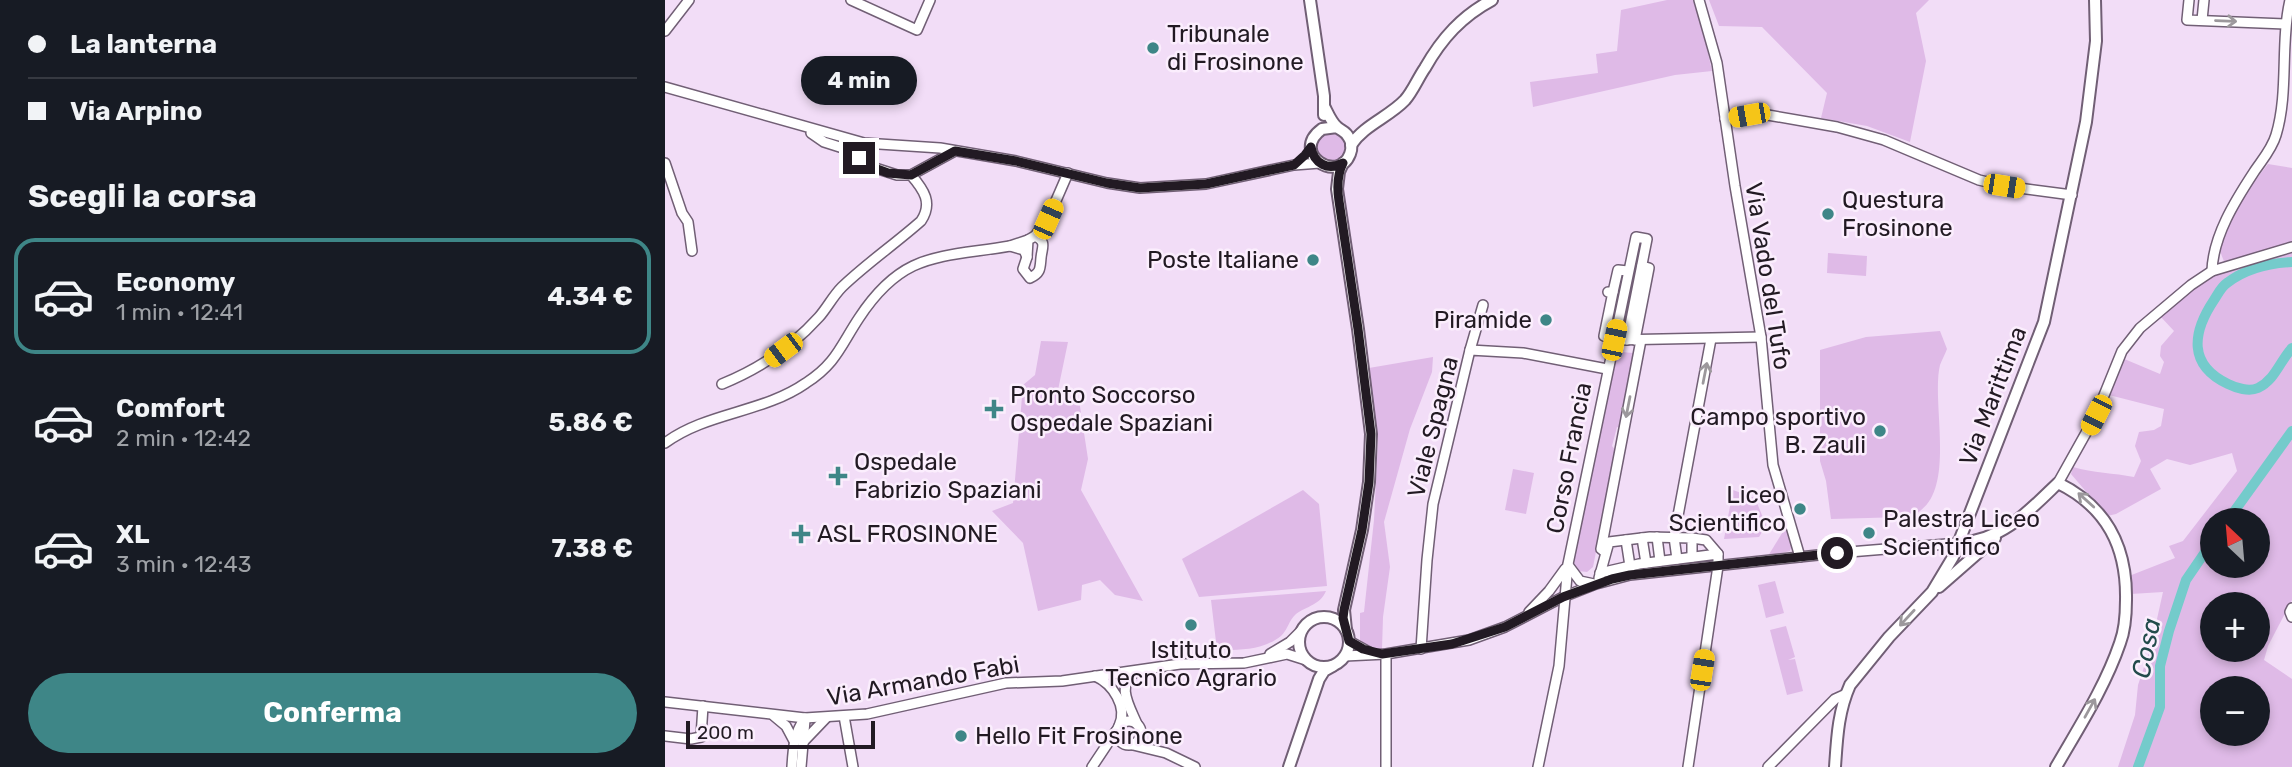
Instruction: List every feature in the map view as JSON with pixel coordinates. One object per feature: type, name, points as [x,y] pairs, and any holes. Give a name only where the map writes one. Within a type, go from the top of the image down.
[{"type":"main road","points":[[1310,0],[1325,108],[1319,131]]},
{"type":"main road","points":[[1337,188],[1313,156],[1311,147],[1314,136],[1325,127],[1357,130],[1386,117],[1407,98],[1444,37],[1468,15],[1492,0]]},
{"type":"main road","name":"Via Marittima","points":[[1835,767],[1839,718],[1850,685],[1889,637],[1932,592],[1959,543],[2044,321],[2086,122],[2096,41],[2095,0]]},
{"type":"main road","points":[[1310,700],[1324,671],[1345,656],[1347,635],[1343,618],[1355,570],[1369,482],[1371,434],[1337,188],[1339,172],[1350,154],[1351,145],[1349,138],[1325,108]]},
{"type":"main road","points":[[1351,145],[1371,125]]},
{"type":"main road","points":[[1322,165],[1334,166],[1343,163]]},
{"type":"main road","points":[[1932,592],[2002,531],[2027,513],[2059,482],[2077,491],[2107,522],[2121,553],[2126,579],[2126,612],[2121,641],[2099,690],[2056,767]]},
{"type":"main road","points":[[1959,543],[1980,540],[2002,531]]},
{"type":"main road","points":[[1289,767],[1310,700],[1314,675],[1299,645],[1303,629],[1313,620],[1327,617],[1334,612],[1346,598]]},
{"type":"main road","points":[[1327,617],[1338,621],[1347,635]]},
{"type":"main road","points":[[1309,662],[1324,667],[1336,664]]},
{"type":"street","points":[[665,30],[689,0]]},
{"type":"street","points":[[851,0],[917,30],[930,0]]},
{"type":"street","name":"Via Vado del Tufo","points":[[1699,0],[1717,63],[1761,337],[1773,465],[1800,557]]},
{"type":"street","points":[[2189,0],[2187,20],[2285,24]]},
{"type":"street","points":[[2202,20],[2204,0]]},
{"type":"street","points":[[2212,271],[2214,253],[2229,214],[2276,136],[2282,107],[2285,24],[2290,0]]},
{"type":"street","points":[[665,88],[864,143],[955,151],[1016,161],[1140,188],[1206,184],[1294,165],[1322,165]]},
{"type":"street","points":[[1725,119],[1762,114],[1837,127],[1884,140],[1979,180],[2072,195]]},
{"type":"street","points":[[808,129],[824,142],[846,149],[869,166],[897,175],[911,175],[955,151]]},
{"type":"street","points":[[1294,165],[1311,147]]},
{"type":"street","points":[[665,163],[688,222],[692,251]]},
{"type":"street","points":[[1048,219],[1032,238],[1023,269],[1030,278],[1041,269],[1048,219],[1068,173]]},
{"type":"street","points":[[722,384],[757,368],[802,335],[840,290],[866,265],[921,221],[928,205],[926,195],[911,175]]},
{"type":"street","name":"Corso Francia","points":[[1563,597],[1607,369],[1636,237],[1647,239],[1641,266],[1634,340]]},
{"type":"street","points":[[665,443],[699,423],[770,401],[805,384],[832,362],[875,296],[905,269],[927,260],[1010,246],[1032,238],[1041,239],[1044,245]]},
{"type":"street","points":[[1010,246],[1024,250],[1027,257]]},
{"type":"street","points":[[2059,482],[2096,415],[2122,351],[2140,328],[2165,305],[2212,271],[2292,247]]},
{"type":"street","points":[[1628,271],[1618,270],[1611,292],[1604,336],[1614,340],[1761,337]]},
{"type":"street","points":[[1470,350],[1483,305]]},
{"type":"street","points":[[1677,559],[1674,537],[1711,339]]},
{"type":"street","points":[[1605,552],[1601,549],[1602,539],[1634,340]]},
{"type":"street","name":"Viale Spagna","points":[[1421,649],[1433,504],[1470,350],[1523,353],[1607,369]]},
{"type":"street","points":[[1657,537],[1660,561]]},
{"type":"street","points":[[1598,580],[1609,542],[1657,537],[1692,538],[1706,540],[1718,554],[1688,767]]},
{"type":"street","points":[[1642,538],[1646,563]]},
{"type":"street","points":[[1692,538],[1692,558]]},
{"type":"street","points":[[1626,540],[1630,566]]},
{"type":"street","points":[[1521,620],[1549,591],[1568,564],[1580,581],[1959,543]]},
{"type":"street","points":[[1345,656],[1386,654],[1469,640],[1521,620],[1630,566],[1718,554]]},
{"type":"street","points":[[1538,767],[1559,666],[1563,597]]},
{"type":"street","points":[[2292,608],[2292,617]]},
{"type":"street","points":[[1263,658],[1290,642],[1303,629]]},
{"type":"street","points":[[1347,635],[1355,646],[1374,653]]},
{"type":"street","name":"Via Armando Fabi","points":[[665,700],[772,715],[826,718],[867,714],[997,684],[1062,681],[1141,668],[1244,663],[1292,653],[1309,662]]},
{"type":"street","points":[[1386,654],[1386,767]]},
{"type":"street","points":[[1141,668],[1127,678],[1117,737],[1129,745],[1166,753]]},
{"type":"street","points":[[1113,673],[1141,734],[1166,753],[1195,767]]},
{"type":"street","points":[[1095,676],[1122,697]]},
{"type":"street","points":[[1768,767],[1835,699],[1846,694]]},
{"type":"street","points":[[665,736],[691,739],[701,737],[699,706]]},
{"type":"street","points":[[772,715],[799,741],[801,767]]},
{"type":"street","points":[[844,716],[853,767]]},
{"type":"street","points":[[792,767],[805,718]]},
{"type":"street","points":[[799,741],[826,718]]},
{"type":"street","points":[[1095,764],[1118,728],[1127,721],[1137,724]]},
{"type":"street","points":[[1095,764],[1114,748],[1139,741],[1141,734]]},
{"type":"shaded area","points":[[1667,0],[1693,0],[1712,71],[1675,75],[1533,107],[1530,82],[1598,73],[1596,54],[1617,51],[1621,10]]},
{"type":"shaded area","points":[[1709,0],[1929,0],[1916,13],[1926,61],[1910,142],[1867,126],[1821,118],[1827,93],[1762,27],[1719,26]]},
{"type":"shaded area","points":[[1331,133],[1341,137],[1345,147],[1341,157],[1331,161],[1321,157],[1317,147],[1321,137]]},
{"type":"shaded area","points":[[2268,164],[2292,168],[2292,242],[2225,264],[2218,246],[2238,202]]},
{"type":"shaded area","points":[[1828,253],[1867,256],[1866,276],[1827,273]]},
{"type":"shaded area","points":[[2292,253],[2292,600],[2270,642],[2270,592],[2200,592],[2200,662],[2267,662],[2292,679],[2292,767],[2118,767],[2135,715],[2138,685],[2151,646],[2163,592],[2131,594],[2129,576],[2175,558],[2169,546],[2183,541],[2200,519],[2200,578],[2270,578],[2270,508],[2208,508],[2237,471],[2232,453],[2190,465],[2167,459],[2150,469],[2161,489],[2116,514],[2107,516],[2071,474],[2073,467],[2134,477],[2141,461],[2135,446],[2139,432],[2161,426],[2164,409],[2109,395],[2122,358],[2160,374],[2164,362],[2160,356],[2161,346],[2174,331],[2160,316],[2208,277],[2245,264]]},
{"type":"shaded area","name":"Campo sportivo B. Zauli","points":[[1940,331],[1947,349],[1940,365],[1938,383],[1940,453],[1933,495],[1922,510],[1904,517],[1831,519],[1826,481],[1820,461],[1820,350],[1866,337]]},
{"type":"shaded area","points":[[1041,341],[1068,342],[1058,390],[1079,400],[1088,459],[1081,490],[1143,601],[1115,595],[1100,580],[1082,585],[1081,600],[1038,611],[1023,543],[992,511],[1013,503],[1023,385],[1035,375]]},
{"type":"shaded area","points":[[1622,352],[1633,353],[1632,378],[1622,429],[1617,427],[1612,446],[1616,451],[1593,567],[1587,572],[1578,571],[1574,560],[1613,358]]},
{"type":"shaded area","points":[[1433,357],[1432,372],[1410,429],[1384,522],[1390,567],[1383,617],[1382,649],[1370,649],[1360,640],[1360,613],[1364,612],[1374,520],[1378,440],[1369,368]]},
{"type":"shaded area","points":[[1513,469],[1534,473],[1526,514],[1505,510]]},
{"type":"shaded area","points":[[1303,490],[1319,504],[1327,586],[1199,597],[1182,559]]},
{"type":"shaded area","points":[[1733,490],[1755,498],[1766,525],[1759,537],[1724,539]]},
{"type":"shaded area","points":[[1787,525],[1792,545],[1790,551],[1768,556]]},
{"type":"shaded area","points":[[1775,581],[1784,613],[1766,618],[1758,585]]},
{"type":"shaded area","points":[[1326,591],[1317,602],[1296,614],[1283,634],[1274,641],[1250,649],[1217,650],[1211,600]]},
{"type":"shaded area","points":[[1786,626],[1795,657],[1788,660],[1795,659],[1803,691],[1787,695],[1770,630]]},
{"type":"waterway","name":"Cosa","points":[[2292,262],[2258,268],[2234,278],[2225,285],[2207,312],[2198,336],[2200,358],[2206,368],[2228,384],[2243,389],[2251,390],[2264,385],[2292,348]]},
{"type":"waterway","name":"Cosa","points":[[2237,508],[2292,431]]},
{"type":"waterway","name":"Cosa","points":[[2138,767],[2160,707],[2160,666],[2169,631],[2186,580],[2200,560]]},
{"type":"place","name":"Tribunale di Frosinone","points":[[1153,48]]},
{"type":"place","name":"Questura Frosinone","points":[[1828,214]]},
{"type":"place","name":"Poste Italiane","points":[[1313,260]]},
{"type":"place","name":"Piramide","points":[[1546,320]]},
{"type":"place","name":"Pronto Soccorso Ospedale Spaziani","points":[[994,409]]},
{"type":"place","name":"Campo sportivo B. Zauli","points":[[1880,431]]},
{"type":"place","name":"Ospedale Fabrizio Spaziani","points":[[838,476]]},
{"type":"place","name":"Liceo Scientifico","points":[[1800,509]]},
{"type":"place","name":"Palestra Liceo Scientifico","points":[[1869,533]]},
{"type":"place","name":"ASL FROSINONE","points":[[801,534]]},
{"type":"place","name":"Istituto Tecnico Agrario","points":[[1191,625]]},
{"type":"place","name":"Hello Fit Frosinone","points":[[961,736]]},
{"type":"route","points":[[859,158],[869,166],[888,173],[911,175],[955,151],[1016,161],[1107,183],[1140,188],[1206,184],[1294,165],[1311,147],[1313,156],[1322,165],[1331,167],[1343,163],[1337,188],[1371,434],[1369,482],[1362,530],[1343,618],[1349,641],[1355,646],[1386,654],[1469,640],[1521,620],[1563,597],[1630,575],[1837,553]]}]
